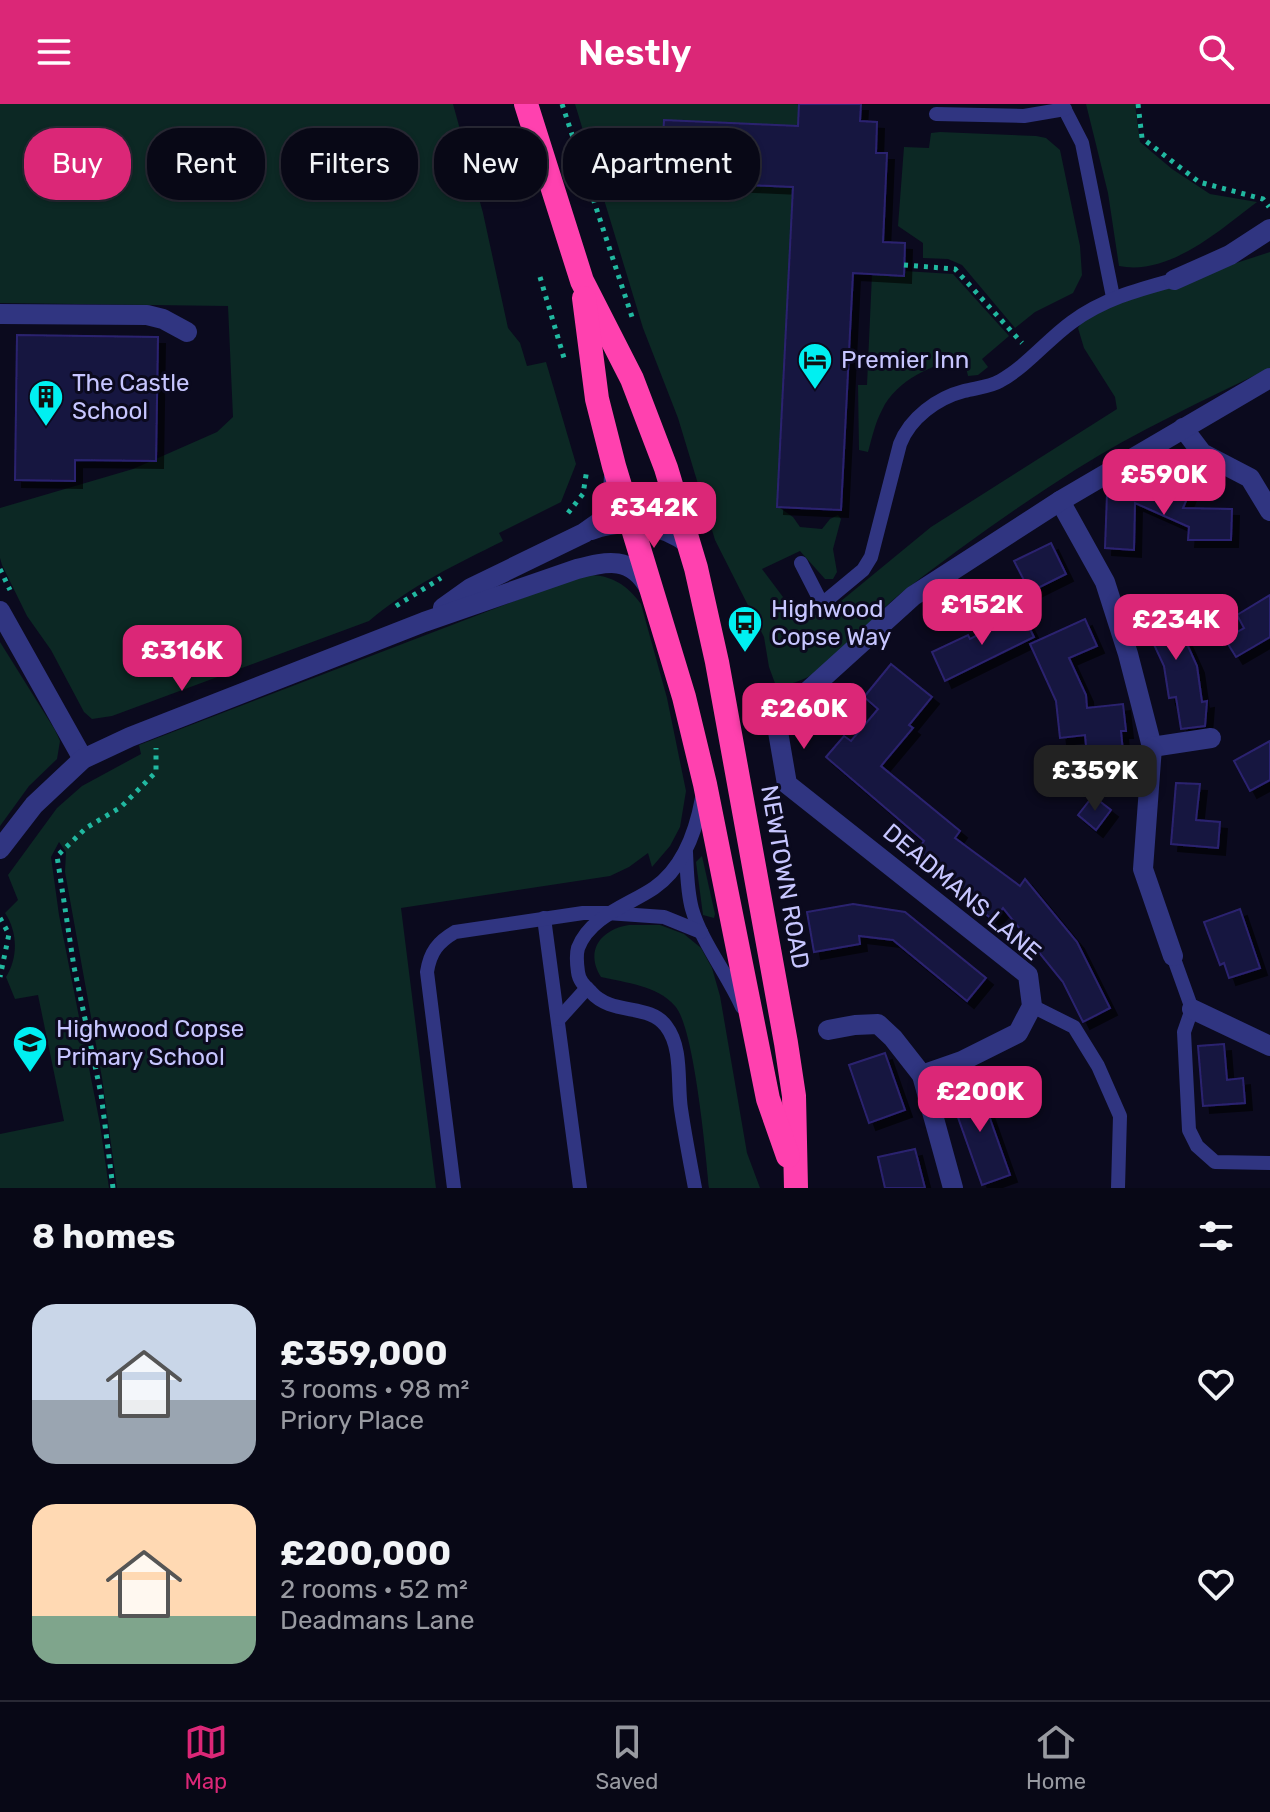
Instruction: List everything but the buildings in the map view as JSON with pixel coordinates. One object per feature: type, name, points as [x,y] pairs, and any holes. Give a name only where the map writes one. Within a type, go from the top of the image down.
[{"type":"highway","name":"NEWTOWN ROAD","points":[[526,104],[582,281],[632,379],[666,468],[689,544],[717,662],[772,958],[794,1096],[795,1181]]},
{"type":"highway","name":"NEWTOWN ROAD","points":[[582,281],[597,399],[614,466],[659,607],[705,784],[768,1099],[795,1181]]},
{"type":"street","points":[[1174,280],[1230,255],[1270,229]]},
{"type":"street","points":[[0,314],[147,315],[163,319],[187,332]]},
{"type":"street","name":"DEADMANS LANE","points":[[1032,1006],[1028,975],[787,784],[776,711],[913,596],[1060,501],[1270,378]]},
{"type":"street","points":[[1183,428],[1202,453],[1250,478],[1270,511]]},
{"type":"street","points":[[584,533],[601,521],[612,503],[614,466]]},
{"type":"street","points":[[1060,501],[1105,582],[1152,747],[1143,869],[1173,956]]},
{"type":"street","points":[[424,622],[471,588],[604,526],[632,524],[675,534],[689,544]]},
{"type":"street","points":[[0,849],[34,805],[83,759],[130,737],[424,622],[600,563],[626,565],[638,571],[659,607]]},
{"type":"street","points":[[0,611],[83,759]]},
{"type":"street","points":[[1152,747],[1211,738]]},
{"type":"street","points":[[922,1075],[962,1061],[1018,1033],[1032,1006]]},
{"type":"street","points":[[1192,1009],[1270,1046]]},
{"type":"street","points":[[828,1030],[878,1024],[893,1038],[922,1075],[953,1188]]},
{"type":"lane","points":[[936,114],[1024,116],[1063,107],[1082,143],[1113,297]]},
{"type":"lane","points":[[801,563],[822,604],[863,570],[871,557],[905,432],[944,398],[999,382],[1069,324],[1113,297],[1174,280]]},
{"type":"lane","points":[[695,1188],[681,1106],[675,1039],[664,1023],[644,1012],[600,1003],[579,978],[578,948],[607,913],[656,886],[686,852],[697,826],[705,784]]},
{"type":"lane","points":[[686,852],[692,909],[701,932],[728,977],[755,1038]]},
{"type":"lane","points":[[454,1188],[427,972],[429,962],[442,940],[455,932],[544,918],[607,913],[664,917],[701,932]]},
{"type":"lane","points":[[544,918],[580,1188]]},
{"type":"lane","points":[[1173,956],[1192,1009],[1184,1032],[1189,1130],[1197,1146],[1215,1162],[1270,1163]]},
{"type":"lane","points":[[559,1019],[587,988]]},
{"type":"lane","points":[[1032,1006],[1074,1027],[1098,1066],[1120,1116],[1118,1188]]},
{"type":"path","points":[[562,104],[636,329]]},
{"type":"path","points":[[1138,104],[1142,138],[1199,182],[1263,199],[1270,208]]},
{"type":"path","points":[[904,265],[955,269],[1033,355]]},
{"type":"path","points":[[566,515],[583,494],[588,475],[587,464]]},
{"type":"path","points":[[388,611],[449,574]]},
{"type":"path","points":[[113,1188],[101,1094],[74,967],[57,856],[86,828],[121,807],[156,772],[156,742],[145,747]]},
{"type":"path","points":[[0,918],[9,934],[0,977]]},
{"type":"green space","points":[[0,104],[453,104],[460,128],[434,128],[434,200],[479,200],[508,328],[520,343],[527,366],[546,362],[576,464],[561,502],[499,533],[503,541],[450,567],[369,621],[112,716],[92,719],[84,712],[51,650],[27,616],[2,565],[0,508],[133,469],[217,432],[233,417],[228,306],[0,303]]},
{"type":"green space","points":[[575,104],[799,104],[798,136],[785,126],[664,120],[664,128],[582,128]]},
{"type":"green space","points":[[1086,104],[1135,104],[1140,142],[1172,169],[1210,194],[1257,202],[1175,258],[1138,267],[1119,266],[1108,193]]},
{"type":"green space","points":[[931,133],[1036,136],[1046,138],[1060,150],[1080,246],[1082,275],[1073,293],[1035,312],[1015,328],[962,265],[948,259],[923,258],[923,243],[898,226],[904,147],[929,148]]},
{"type":"green space","points":[[794,174],[777,506],[793,517],[800,527],[822,529],[838,515],[841,519],[833,549],[837,572],[833,579],[825,579],[800,551],[762,569],[786,601],[811,615],[824,615],[931,527],[1117,409],[1115,397],[1084,348],[1078,328],[1087,315],[1113,303],[1270,252],[1270,368],[1147,429],[1075,470],[986,530],[900,594],[829,663],[812,675],[776,686],[764,637],[715,540],[678,418],[643,328],[604,200],[760,200],[760,176]]},
{"type":"green space","points":[[904,271],[953,274],[1009,336],[982,359],[988,367],[978,375],[968,376],[964,358],[940,364],[906,382],[882,410],[868,452],[859,450],[858,385],[867,385],[872,274]]},
{"type":"green space","points":[[588,575],[618,582],[641,604],[667,698],[686,791],[680,827],[670,846],[652,867],[648,853],[610,876],[401,908],[436,1188],[117,1188],[102,1078],[65,872],[66,852],[59,842],[51,857],[59,915],[100,1124],[109,1188],[0,1188],[0,1134],[64,1121],[38,995],[15,999],[6,977],[13,962],[15,945],[5,913],[18,900],[8,875],[57,808],[82,786],[141,754],[139,745]]},
{"type":"green space","points":[[0,642],[60,741],[57,759],[29,786],[0,826]]},
{"type":"green space","points":[[702,856],[714,918],[703,915],[696,862]]},
{"type":"green space","points":[[629,925],[660,925],[684,934],[701,948],[712,968],[720,996],[747,1153],[760,1188],[709,1188],[693,1064],[682,1018],[675,1006],[659,993],[601,977],[596,967],[594,958],[598,942],[611,931]]},
{"type":"place","name":"Premier Inn","points":[[815,391]]},
{"type":"place","name":"The Castle School","points":[[46,428]]},
{"type":"place","name":"Highwood Copse Way","points":[[745,654]]},
{"type":"place","name":"Highwood Copse Primary School","points":[[30,1074]]}]
